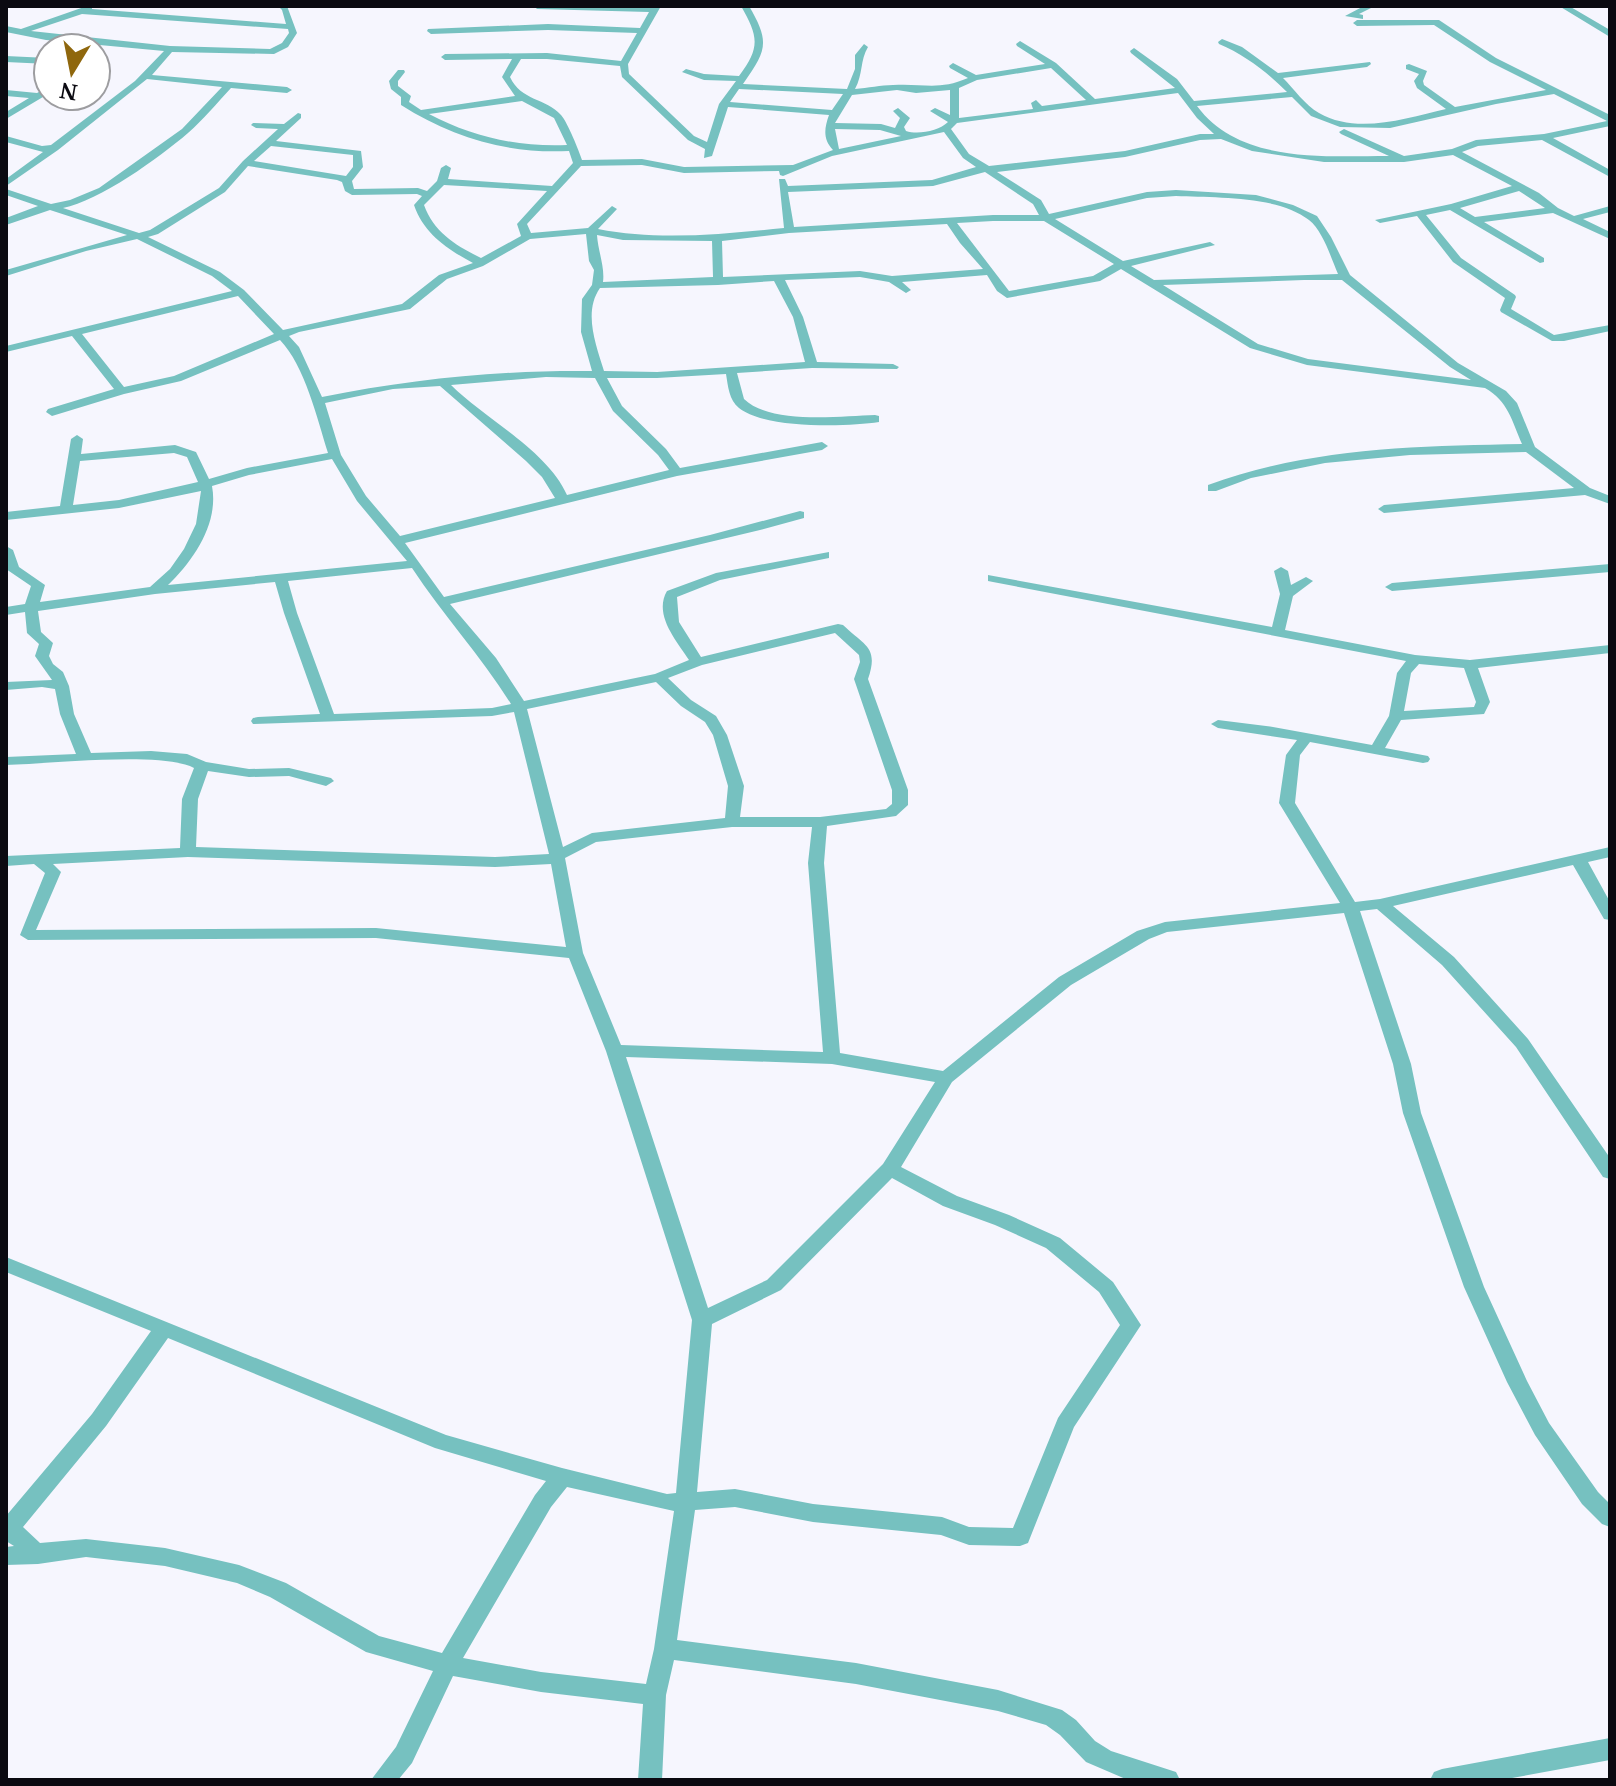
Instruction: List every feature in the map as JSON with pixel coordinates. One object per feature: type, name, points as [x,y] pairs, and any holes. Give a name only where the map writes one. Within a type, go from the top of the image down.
[{"type":"street","points":[[22,32],[94,6]]},
{"type":"street","points":[[112,46],[271,52],[285,45],[293,33],[282,6]]},
{"type":"street","points":[[701,168],[724,104],[755,61],[759,30],[745,6]]},
{"type":"street","points":[[1371,6],[1349,16],[1381,20],[1357,23],[1436,22],[1493,60],[1610,121]]},
{"type":"street","points":[[1563,6],[1610,34]]},
{"type":"street","points":[[537,7],[656,8],[624,64],[625,75],[691,138],[710,148]]},
{"type":"street","points":[[82,11],[292,27]]},
{"type":"street","points":[[1573,12],[1577,20],[1610,43]]},
{"type":"street","points":[[1587,20],[1610,19]]},
{"type":"street","points":[[431,31],[548,27],[643,31]]},
{"type":"street","points":[[6,29],[32,34]]},
{"type":"street","points":[[1222,42],[1239,49],[1276,76],[1314,114],[1343,125],[1390,125],[1553,92]]},
{"type":"street","points":[[1020,44],[1053,65],[1093,102]]},
{"type":"street","points":[[832,151],[829,126],[833,113],[853,92],[861,65],[859,55],[864,47]]},
{"type":"street","points":[[6,183],[42,161],[148,77],[170,49]]},
{"type":"street","points":[[1134,51],[1182,90],[1200,116],[1222,136],[1252,148],[1280,154],[1324,159],[1404,159],[1454,152],[1476,143],[1544,137],[1610,121]]},
{"type":"street","points":[[445,57],[518,56],[624,64]]},
{"type":"street","points":[[518,56],[506,77],[515,93],[558,117],[563,134],[575,148],[578,163]]},
{"type":"street","points":[[6,59],[32,60]]},
{"type":"street","points":[[1255,62],[1274,59]]},
{"type":"street","points":[[1276,76],[1367,64]]},
{"type":"street","points":[[686,72],[738,82],[853,92],[897,87],[916,90],[955,87],[975,78],[1053,65]]},
{"type":"street","points":[[953,66],[975,78]]},
{"type":"street","points":[[1409,67],[1424,73],[1418,81],[1420,86],[1453,110]]},
{"type":"street","points":[[401,72],[393,81],[394,87],[406,96],[404,103],[465,136],[516,148],[575,148]]},
{"type":"street","points":[[148,77],[287,90]]},
{"type":"street","points":[[6,222],[50,206],[73,203],[102,190],[185,131],[228,86]]},
{"type":"street","points":[[950,125],[955,87]]},
{"type":"street","points":[[779,179],[792,168],[832,151],[913,137],[950,125],[1037,106],[1182,90]]},
{"type":"street","points":[[6,93],[32,95]]},
{"type":"street","points":[[1193,104],[1294,94]]},
{"type":"street","points":[[419,113],[523,98]]},
{"type":"street","points":[[6,116],[32,100]]},
{"type":"street","points":[[724,104],[833,113]]},
{"type":"street","points":[[898,111],[905,118],[899,127],[901,131]]},
{"type":"street","points":[[935,111],[950,125],[966,156],[1037,202],[1046,218],[1254,346],[1307,362],[1488,385]]},
{"type":"street","points":[[6,273],[154,232],[222,190],[246,163],[298,116]]},
{"type":"street","points":[[256,125],[288,127]]},
{"type":"street","points":[[829,126],[881,127],[913,137]]},
{"type":"street","points":[[1361,127],[1344,132],[1404,159]]},
{"type":"street","points":[[527,237],[522,224],[525,217],[556,189],[578,163],[642,162],[667,168],[750,170],[779,179],[933,183],[986,170],[1125,154],[1200,137],[1222,136]]},
{"type":"street","points":[[1544,137],[1610,174]]},
{"type":"street","points":[[6,139],[42,149],[55,148]]},
{"type":"street","points":[[271,143],[358,153],[358,167],[347,181]]},
{"type":"street","points":[[1454,152],[1485,166],[1517,188],[1535,195],[1554,210],[1610,236]]},
{"type":"street","points":[[246,163],[317,172],[347,181],[352,192],[418,191],[427,195]]},
{"type":"street","points":[[446,168],[442,182],[419,205],[422,216],[447,244],[480,262]]},
{"type":"street","points":[[750,170],[779,179]]},
{"type":"street","points":[[779,179],[789,230]]},
{"type":"street","points":[[442,182],[556,189]]},
{"type":"street","points":[[1380,220],[1452,207],[1517,188]]},
{"type":"street","points":[[6,192],[136,235],[216,274],[240,292],[284,336],[303,364],[335,455],[361,498],[491,661],[519,705],[557,855],[575,953],[615,1051],[702,1320],[686,1500],[665,1649],[655,1695],[650,1780]]},
{"type":"street","points":[[52,412],[121,391],[177,379],[296,329],[406,307],[443,277],[527,237],[591,231],[623,237],[717,238],[789,230],[1046,218],[1147,195],[1176,193],[1256,198],[1289,207],[1313,218],[1345,277],[1454,365],[1511,403],[1529,448],[1540,459],[1586,491],[1610,500]]},
{"type":"street","points":[[1452,207],[1540,260]]},
{"type":"street","points":[[612,209],[591,231],[594,261],[599,270],[597,285],[587,299],[587,332],[599,374],[617,408],[662,452],[677,472]]},
{"type":"street","points":[[1573,219],[1610,209]]},
{"type":"street","points":[[1472,220],[1554,210]]},
{"type":"street","points":[[1419,213],[1457,260],[1511,297],[1505,310],[1552,338],[1610,328]]},
{"type":"street","points":[[951,221],[964,245],[991,272],[997,287],[1007,295],[1096,279],[1120,265],[1210,245]]},
{"type":"street","points":[[717,238],[718,282]]},
{"type":"street","points":[[597,285],[860,274],[892,279],[991,272]]},
{"type":"street","points":[[1155,283],[1182,279],[1345,277]]},
{"type":"street","points":[[778,278],[798,317],[812,365]]},
{"type":"street","points":[[892,279],[906,290]]},
{"type":"street","points":[[1166,291],[1201,280]]},
{"type":"street","points":[[6,349],[240,292]]},
{"type":"street","points":[[74,331],[121,391]]},
{"type":"street","points":[[318,401],[393,386],[546,374],[731,372],[812,365],[893,367]]},
{"type":"street","points":[[1426,378],[1454,365]]},
{"type":"street","points":[[731,372],[738,399],[758,413],[782,418],[875,419]]},
{"type":"street","points":[[445,380],[446,387],[545,471],[561,492],[563,501]]},
{"type":"street","points":[[66,508],[77,439]]},
{"type":"street","points":[[397,541],[484,517],[677,472],[822,446]]},
{"type":"street","points":[[1212,488],[1274,466],[1367,455],[1529,448]]},
{"type":"street","points":[[75,458],[175,449],[192,455],[205,482],[207,496],[194,548],[173,576],[154,590]]},
{"type":"street","points":[[6,531],[8,516],[119,504],[166,495],[205,482],[335,455]]},
{"type":"street","points":[[1384,509],[1586,491]]},
{"type":"street","points":[[441,602],[518,580],[692,543],[800,515]]},
{"type":"street","points":[[6,550],[13,569],[38,585],[31,608],[34,633],[46,643],[42,656],[47,666],[56,672],[62,686],[67,714],[85,757]]},
{"type":"street","points":[[697,662],[672,622],[669,600],[672,594],[716,577],[824,555]]},
{"type":"street","points":[[6,611],[154,590],[415,564]]},
{"type":"street","points":[[1392,587],[1610,568]]},
{"type":"street","points":[[1277,634],[1287,594],[1281,571]]},
{"type":"street","points":[[281,577],[287,609],[319,683],[328,717]]},
{"type":"street","points":[[993,578],[1415,659],[1470,664],[1610,649]]},
{"type":"street","points":[[1287,594],[1306,581]]},
{"type":"street","points":[[6,861],[188,852],[495,862],[549,860],[592,838],[732,822],[820,822],[891,813],[900,805],[900,790],[861,679],[867,662],[866,654],[844,631],[832,628],[697,662],[659,677],[492,712],[258,721]]},
{"type":"street","points":[[1377,749],[1396,716],[1404,673],[1415,659]]},
{"type":"street","points":[[1396,716],[1479,711],[1483,702],[1470,664]]},
{"type":"street","points":[[659,677],[686,703],[711,719],[720,735],[736,786],[732,822]]},
{"type":"street","points":[[6,686],[42,683],[62,686]]},
{"type":"street","points":[[1218,724],[1423,759]]},
{"type":"street","points":[[1306,738],[1293,755],[1287,803],[1350,907],[1402,1064],[1412,1113],[1474,1287],[1542,1429],[1590,1498],[1610,1518]]},
{"type":"street","points":[[6,761],[85,757],[187,758],[202,766],[249,773],[289,772],[326,781]]},
{"type":"street","points":[[188,852],[190,799],[202,766]]},
{"type":"street","points":[[820,822],[816,863],[832,1058]]},
{"type":"street","points":[[702,1320],[774,1285],[890,1169],[946,1078],[1065,981],[1143,935],[1165,927],[1380,904],[1610,852]]},
{"type":"street","points":[[36,858],[53,872],[28,935],[376,933],[575,953]]},
{"type":"street","points":[[1579,860],[1610,915]]},
{"type":"street","points":[[1380,904],[1448,961],[1522,1043],[1610,1172]]},
{"type":"street","points":[[615,1051],[832,1058],[946,1078]]},
{"type":"street","points":[[6,1264],[442,1442],[562,1477],[667,1503],[735,1498],[813,1513],[942,1526],[969,1536],[1020,1537],[1065,1424],[1131,1325],[1106,1287],[1053,1243],[950,1201],[890,1169]]},
{"type":"street","points":[[38,1555],[8,1531],[99,1420],[164,1328]]},
{"type":"street","points":[[383,1780],[404,1755],[447,1665],[543,1501],[562,1477]]},
{"type":"street","points":[[6,1556],[86,1548],[165,1557],[239,1574],[278,1590],[374,1645],[447,1665],[541,1682],[655,1695]]},
{"type":"street","points":[[665,1649],[801,1666],[948,1692],[1045,1714],[1070,1725],[1092,1753],[1122,1767],[1168,1780]]},
{"type":"street","points":[[1442,1780],[1610,1749]]}]
